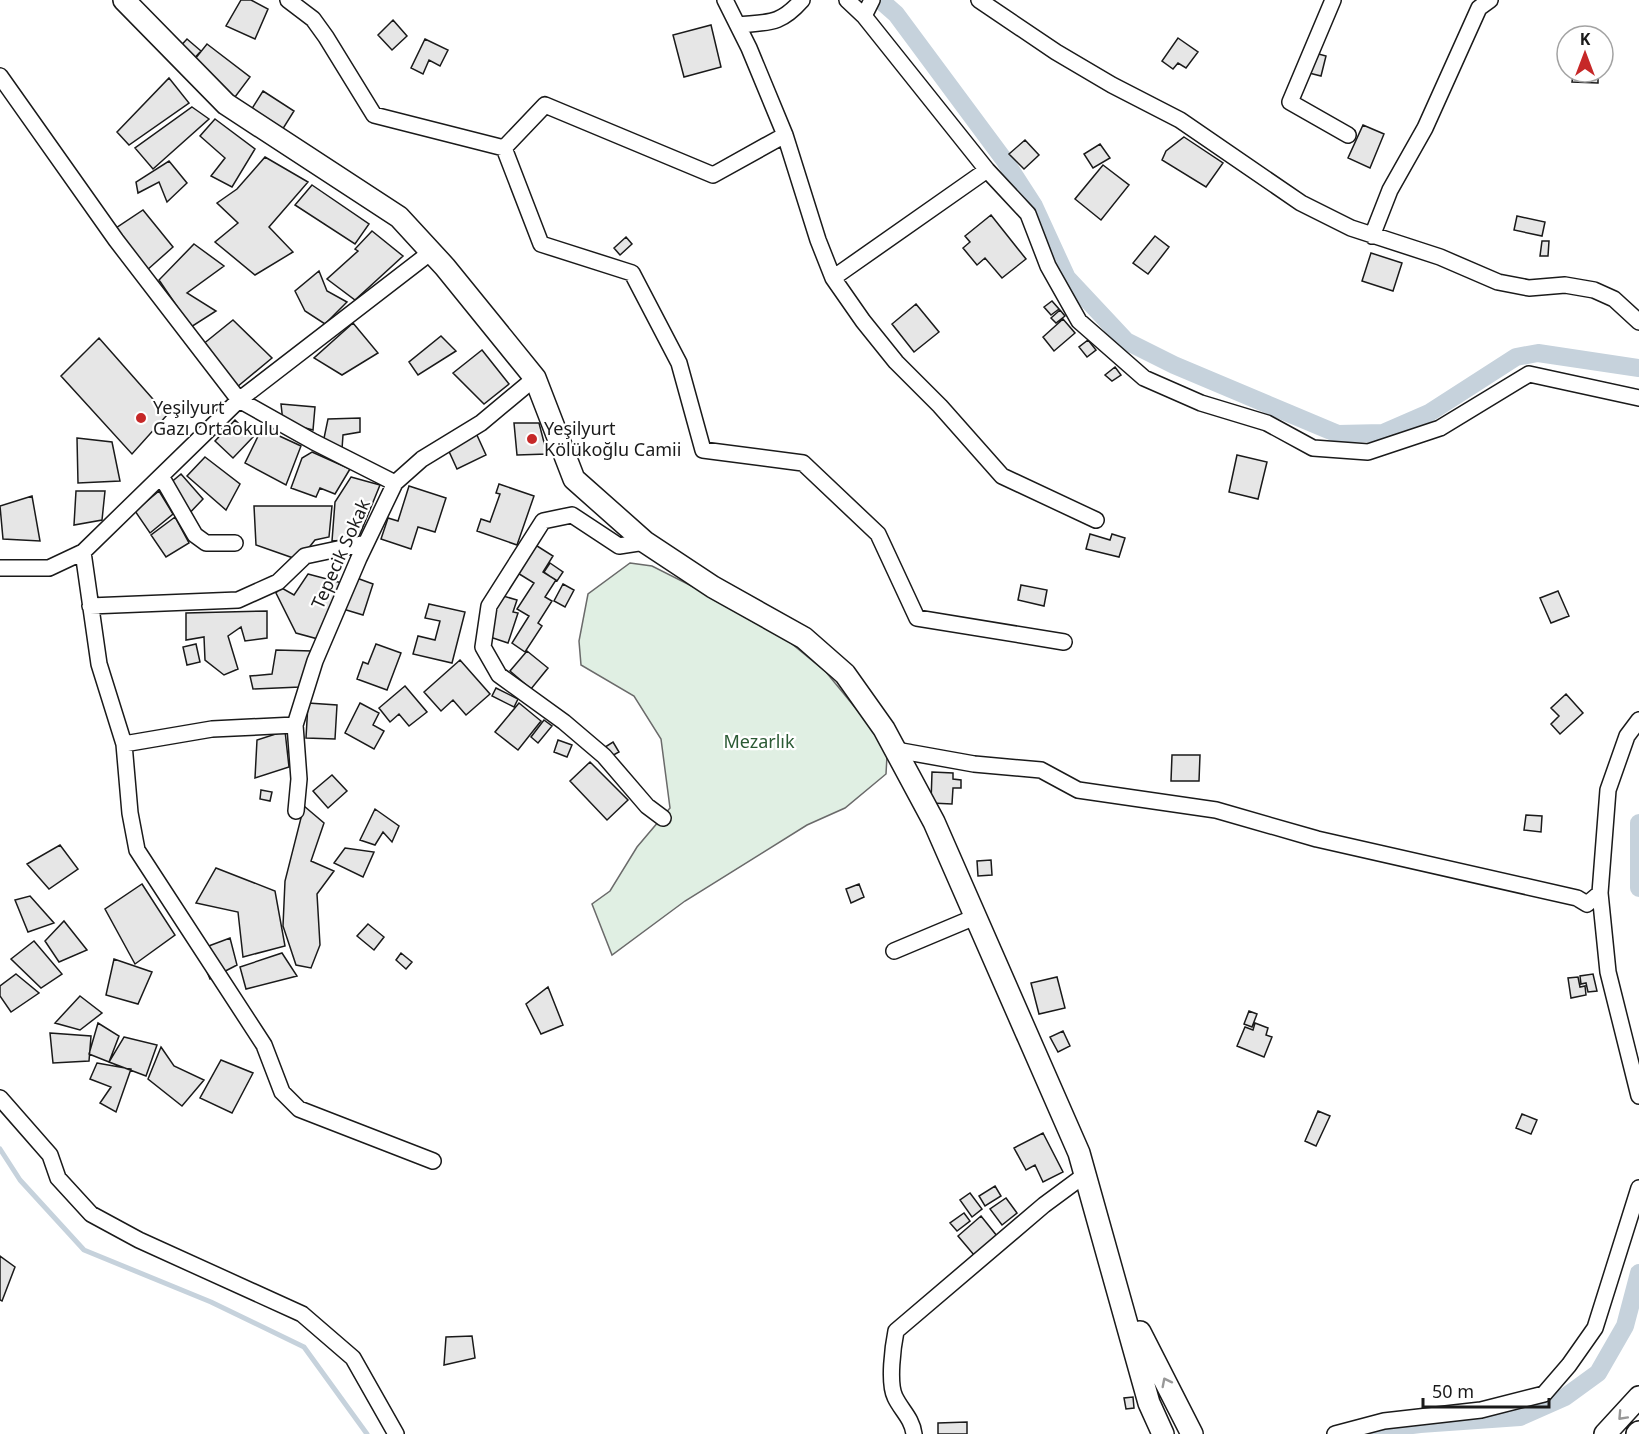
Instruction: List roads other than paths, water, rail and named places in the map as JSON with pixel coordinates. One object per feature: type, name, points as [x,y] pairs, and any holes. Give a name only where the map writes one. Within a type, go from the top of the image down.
[{"type":"main road","points":[[124,0],[226,104],[399,217],[535,378],[574,478],[645,542],[713,587],[804,638],[845,674],[884,729],[934,822],[1086,1174],[1149,1403],[1163,1434]]},
{"type":"main road","points":[[1120,1294],[1192,1434]]},
{"type":"main road","points":[[1605,1434],[1639,1397]]},
{"type":"street","points":[[288,0],[313,19],[374,115],[504,148]]},
{"type":"street","points":[[725,0],[785,135],[818,240],[833,278],[896,362],[940,406],[1002,476],[1096,520]]},
{"type":"street","points":[[738,25],[765,23],[788,16],[802,0]]},
{"type":"street","points":[[847,0],[869,6],[987,170],[1028,214],[1048,266],[1079,321],[1144,378],[1201,403],[1267,423],[1313,448],[1368,452],[1440,428],[1529,374],[1639,398]]},
{"type":"street","points":[[979,0],[1066,58],[1180,120],[1301,203],[1372,236],[1440,257],[1498,282],[1529,288],[1565,285],[1594,290],[1614,299],[1639,322]]},
{"type":"street","points":[[1333,0],[1290,102],[1348,135]]},
{"type":"street","points":[[1372,236],[1390,190],[1425,128],[1479,8],[1490,0]]},
{"type":"street","points":[[0,76],[116,240],[239,400],[314,442],[395,483]]},
{"type":"street","points":[[504,148],[545,105],[712,175],[785,135]]},
{"type":"street","points":[[504,148],[542,244],[632,273],[679,363],[703,450],[803,463],[878,534],[917,618],[1064,642]]},
{"type":"street","points":[[833,278],[987,170]]},
{"type":"street","points":[[0,568],[49,568],[83,552],[239,400],[430,252]]},
{"type":"street","name":"Tepecik Sokak","points":[[296,811],[299,779],[295,725],[315,661],[366,543],[395,483],[422,459],[481,423],[535,378]]},
{"type":"street","points":[[161,476],[195,535],[206,543],[235,543]]},
{"type":"street","points":[[645,542],[619,546],[572,515],[543,521],[489,606],[483,647],[499,675],[564,722],[604,756],[647,806],[663,818]]},
{"type":"street","points":[[90,606],[238,600],[278,582],[305,556],[366,543]]},
{"type":"street","points":[[83,552],[99,664],[123,744],[130,813],[137,850],[264,1045],[282,1092],[299,1109],[433,1161]]},
{"type":"street","points":[[1639,720],[1627,736],[1608,790],[1600,893],[1608,972],[1639,1096]]},
{"type":"street","points":[[123,744],[212,729],[295,725]]},
{"type":"street","points":[[896,750],[974,764],[1041,770],[1078,790],[1216,810],[1317,839],[1577,898],[1587,904],[1600,893]]},
{"type":"street","points":[[894,951],[975,917]]},
{"type":"street","points":[[0,1098],[50,1155],[58,1178],[91,1214],[139,1240],[302,1314],[353,1358],[396,1434]]},
{"type":"street","points":[[914,1434],[913,1424],[894,1395],[892,1353],[896,1331],[1044,1205],[1086,1174]]},
{"type":"street","points":[[1335,1434],[1384,1421],[1481,1410],[1544,1394],[1569,1365],[1595,1328],[1639,1188]]},
{"type":"waterway","points":[[880,0],[896,14],[1005,161],[1034,206],[1067,278],[1126,341],[1174,365],[1338,434],[1383,433],[1429,413],[1516,357],[1538,353],[1639,368]]},
{"type":"waterway","points":[[1639,823],[1639,888]]},
{"type":"waterway","points":[[0,1149],[20,1180],[84,1250],[211,1302],[304,1347],[367,1434]]},
{"type":"waterway","points":[[1365,1434],[1375,1430],[1420,1424],[1520,1417],[1565,1397],[1598,1373],[1625,1326],[1639,1273]]},
{"type":"place","name":"Yeşilyurt Gazı Ortaokulu","points":[[141,418]]},
{"type":"place","name":"Yeşilyurt Kölükoğlu Camii","points":[[532,439]]},
{"type":"park label","name":"Mezarlık","points":[[759,742]]}]
